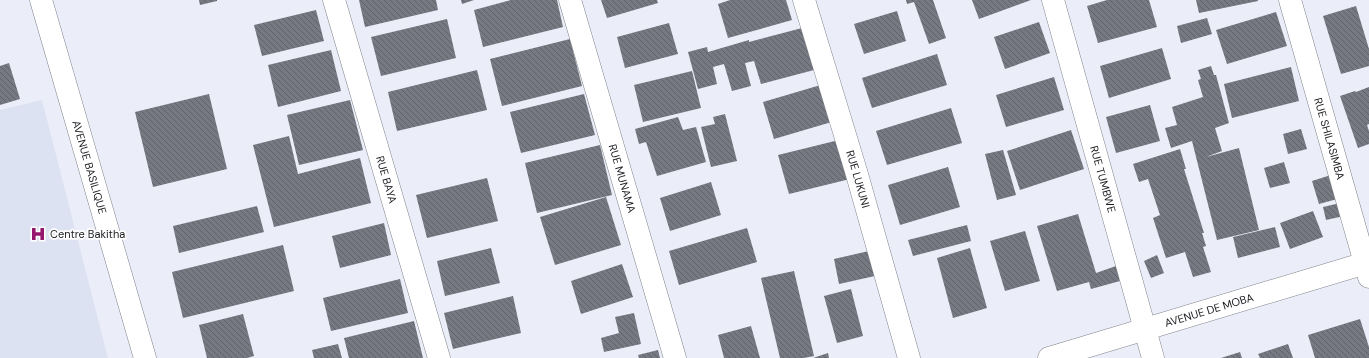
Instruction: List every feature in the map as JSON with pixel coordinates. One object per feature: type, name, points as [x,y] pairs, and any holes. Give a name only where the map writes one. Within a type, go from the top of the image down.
[{"type":"street","name":"AVENUE BASILIQUE","points":[[41,0],[145,358]]},
{"type":"street","name":"RUE BAYA","points":[[334,0],[439,358]]},
{"type":"street","name":"RUE MUNAMA","points":[[570,0],[675,358]]},
{"type":"street","name":"RUE LUKUNI","points":[[804,0],[856,171],[909,358]]},
{"type":"street","name":"RUE TUMBWE","points":[[1053,0],[1153,358]]},
{"type":"street","name":"RUE SHILASIMBA","points":[[1290,0],[1368,268]]},
{"type":"street","name":"AVENUE DE MOBA","points":[[1049,358],[1145,329],[1368,268]]},
{"type":"shaded area","name":"Centre Bakitha","points":[[42,100],[108,358],[0,358],[0,110]]},
{"type":"building","points":[[199,0],[217,0],[217,1],[200,5]]},
{"type":"building","points":[[359,0],[436,0],[438,10],[365,27]]},
{"type":"building","points":[[461,0],[474,0],[462,4]]},
{"type":"building","points":[[511,0],[557,0],[563,27],[483,47],[474,10]]},
{"type":"building","points":[[601,0],[657,0],[658,3],[607,18]]},
{"type":"building","points":[[730,0],[786,0],[792,20],[728,38],[718,4]]},
{"type":"building","points":[[906,0],[933,0],[946,38],[929,44],[914,2],[907,4]]},
{"type":"building","points":[[972,0],[1031,0],[979,19]]},
{"type":"building","points":[[1107,0],[1149,0],[1157,27],[1098,43],[1087,6]]},
{"type":"building","points":[[1196,0],[1258,0],[1258,1],[1199,13]]},
{"type":"building","points":[[1356,6],[1369,49],[1369,66],[1341,74],[1323,16]]},
{"type":"building","points":[[316,10],[324,41],[262,56],[254,25]]},
{"type":"building","points":[[897,11],[906,41],[864,54],[854,24]]},
{"type":"building","points":[[1276,12],[1287,46],[1227,64],[1216,30]]},
{"type":"building","points":[[1207,18],[1212,34],[1181,43],[1177,26]]},
{"type":"building","points":[[447,19],[456,58],[381,76],[371,37]]},
{"type":"building","points":[[1039,22],[1050,53],[1005,69],[994,37]]},
{"type":"building","points":[[669,23],[678,54],[625,68],[617,37]]},
{"type":"building","points":[[802,28],[814,70],[761,84],[754,61],[745,63],[751,86],[732,91],[724,64],[713,67],[717,84],[698,89],[688,52],[707,47],[708,52],[749,40],[749,42]]},
{"type":"building","points":[[570,39],[582,86],[502,106],[490,59]]},
{"type":"building","points":[[1162,48],[1171,79],[1109,98],[1100,66]]},
{"type":"building","points":[[331,50],[341,91],[278,107],[268,65]]},
{"type":"building","points":[[937,54],[947,85],[872,108],[862,78]]},
{"type":"building","points":[[9,63],[20,99],[0,105],[0,66]]},
{"type":"building","points":[[1211,66],[1214,75],[1216,75],[1229,123],[1215,128],[1222,151],[1206,157],[1239,148],[1259,230],[1217,240],[1192,141],[1171,148],[1165,128],[1177,125],[1172,107],[1203,97],[1198,80],[1201,79],[1198,70]]},
{"type":"building","points":[[1291,67],[1299,101],[1232,118],[1224,84]]},
{"type":"building","points":[[477,70],[487,110],[397,131],[388,92]]},
{"type":"building","points":[[692,71],[701,108],[643,122],[634,85]]},
{"type":"building","points":[[1054,77],[1064,110],[1006,127],[996,95]]},
{"type":"building","points":[[824,84],[835,121],[774,139],[763,102]]},
{"type":"building","points":[[1369,87],[1369,124],[1367,125],[1369,131],[1369,144],[1358,148],[1340,96]]},
{"type":"building","points":[[209,94],[227,169],[153,187],[135,112]]},
{"type":"building","points":[[584,94],[595,135],[521,153],[510,112]]},
{"type":"building","points":[[350,100],[363,150],[299,165],[287,115]]},
{"type":"building","points":[[1150,105],[1160,141],[1116,153],[1106,117]]},
{"type":"building","points":[[951,108],[962,143],[887,165],[876,131]]},
{"type":"building","points":[[725,114],[737,161],[711,167],[701,127],[715,124],[713,117]]},
{"type":"building","points":[[678,117],[683,130],[696,127],[706,162],[657,176],[646,142],[639,144],[635,129]]},
{"type":"building","points":[[1301,129],[1307,149],[1288,154],[1283,134]]},
{"type":"building","points":[[1071,130],[1084,169],[1020,190],[1007,151]]},
{"type":"building","points":[[289,136],[298,174],[360,158],[371,203],[274,227],[253,145]]},
{"type":"building","points":[[843,139],[854,178],[789,194],[778,155]]},
{"type":"building","points":[[600,145],[612,195],[537,213],[525,163]]},
{"type":"building","points":[[1180,149],[1186,169],[1184,169],[1204,233],[1202,233],[1206,246],[1203,247],[1211,272],[1193,277],[1185,252],[1166,258],[1153,218],[1160,215],[1148,179],[1139,182],[1133,164]]},
{"type":"building","points":[[1003,150],[1016,195],[997,200],[985,154]]},
{"type":"building","points":[[1284,162],[1290,183],[1270,188],[1264,168]]},
{"type":"building","points":[[948,167],[960,207],[900,225],[888,185]]},
{"type":"building","points":[[1334,174],[1341,198],[1319,204],[1312,181]]},
{"type":"building","points":[[487,178],[498,221],[427,238],[416,195]]},
{"type":"building","points":[[711,182],[721,215],[670,231],[660,198]]},
{"type":"building","points":[[606,197],[621,245],[555,265],[540,217]]},
{"type":"building","points":[[1340,203],[1344,216],[1326,220],[1323,207]]},
{"type":"building","points":[[257,206],[264,232],[179,253],[173,226]]},
{"type":"building","points":[[1313,211],[1323,237],[1290,249],[1280,223]]},
{"type":"building","points":[[1078,214],[1096,273],[1116,266],[1120,281],[1091,289],[1089,282],[1057,291],[1037,226]]},
{"type":"building","points":[[384,223],[391,255],[340,268],[332,236]]},
{"type":"building","points":[[967,225],[971,241],[913,256],[908,240]]},
{"type":"building","points":[[1275,227],[1280,247],[1238,258],[1233,237]]},
{"type":"building","points":[[747,228],[757,262],[679,285],[669,251]]},
{"type":"building","points":[[1025,231],[1040,281],[1005,291],[990,241]]},
{"type":"building","points":[[283,245],[294,291],[183,318],[172,272]]},
{"type":"building","points":[[491,248],[500,283],[445,296],[437,261]]},
{"type":"building","points":[[970,248],[987,308],[953,318],[937,258]]},
{"type":"building","points":[[869,251],[875,276],[839,284],[834,259]]},
{"type":"building","points":[[1157,255],[1164,273],[1151,278],[1144,261]]},
{"type":"building","points":[[622,264],[633,297],[581,314],[571,281]]},
{"type":"building","points":[[794,271],[814,356],[804,358],[780,358],[761,278]]},
{"type":"building","points":[[400,279],[408,313],[331,331],[323,298]]},
{"type":"building","points":[[851,289],[863,336],[837,343],[824,296]]},
{"type":"building","points":[[513,296],[521,333],[453,349],[444,313]]},
{"type":"building","points":[[634,313],[641,344],[604,352],[601,338],[619,333],[615,317]]},
{"type":"building","points":[[243,314],[254,356],[247,358],[207,358],[199,325]]},
{"type":"building","points":[[1360,319],[1369,347],[1369,358],[1315,358],[1308,335]]},
{"type":"building","points":[[414,321],[423,358],[349,358],[344,338]]},
{"type":"building","points":[[751,326],[760,358],[724,358],[718,335]]},
{"type":"building","points":[[338,344],[342,358],[314,358],[312,350]]},
{"type":"building","points":[[1288,344],[1293,358],[1260,358],[1258,354]]},
{"type":"building","points":[[658,350],[660,358],[639,358],[638,355]]},
{"type":"building","points":[[1240,352],[1242,358],[1221,358]]},
{"type":"building","points":[[828,353],[829,358],[813,358]]},
{"type":"place","name":"Centre Bakitha","points":[[38,234]]}]
